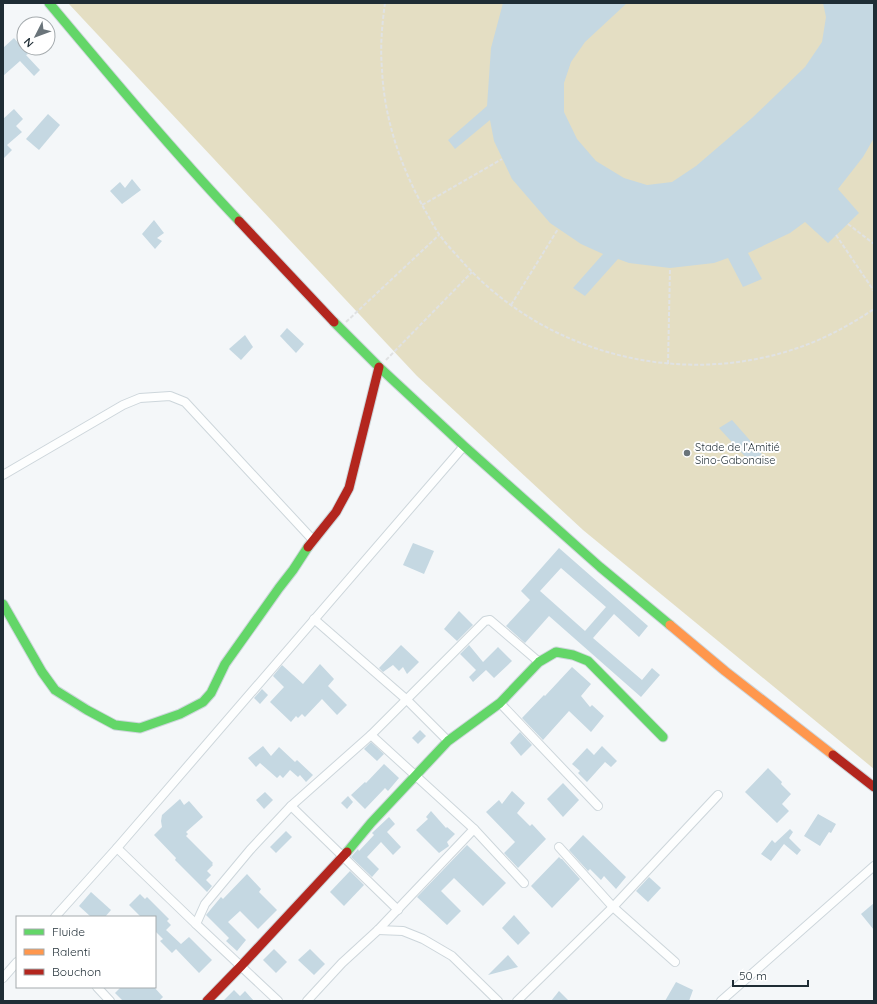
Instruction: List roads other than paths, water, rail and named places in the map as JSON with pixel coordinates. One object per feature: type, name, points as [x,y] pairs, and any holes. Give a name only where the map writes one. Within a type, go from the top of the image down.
[{"type":"street","points":[[49,3],[142,113],[220,200],[340,328],[379,367],[464,446],[600,568],[719,666],[874,787]]},
{"type":"street","points":[[3,604],[42,672],[55,690],[115,725],[140,728],[180,714],[203,702],[211,693],[225,664],[278,588],[294,570],[313,540],[336,512],[349,488],[379,367]]},
{"type":"street","points":[[3,475],[123,405],[140,398],[170,396],[185,402],[313,540]]},
{"type":"street","points":[[56,916],[117,848],[464,446]]},
{"type":"street","points":[[314,619],[407,700],[448,741]]},
{"type":"street","points":[[196,924],[204,904],[290,806],[371,735],[485,621],[490,620],[539,662]]},
{"type":"street","points":[[206,1001],[241,966],[343,856],[370,823],[448,741],[500,703],[539,662],[556,652],[573,655],[588,660],[663,737]]},
{"type":"street","points":[[500,703],[598,806]]},
{"type":"street","points":[[371,735],[474,830],[524,883]]},
{"type":"street","points":[[517,1001],[614,907],[718,795]]},
{"type":"street","points":[[290,806],[398,910]]},
{"type":"street","points":[[307,1001],[342,963],[398,910],[474,830]]},
{"type":"street","points":[[559,847],[614,907],[675,962]]},
{"type":"street","points":[[117,848],[278,1001]]},
{"type":"street","points":[[721,1001],[874,866]]},
{"type":"street","points":[[378,930],[403,931],[423,939],[452,956],[498,1001]]},
{"type":"street","points":[[3,978],[16,963]]},
{"type":"street","points":[[98,988],[110,1001]]},
{"type":"place","name":"Stade de l’Amitié Sino-Gabonaise","points":[[687,453]]}]
